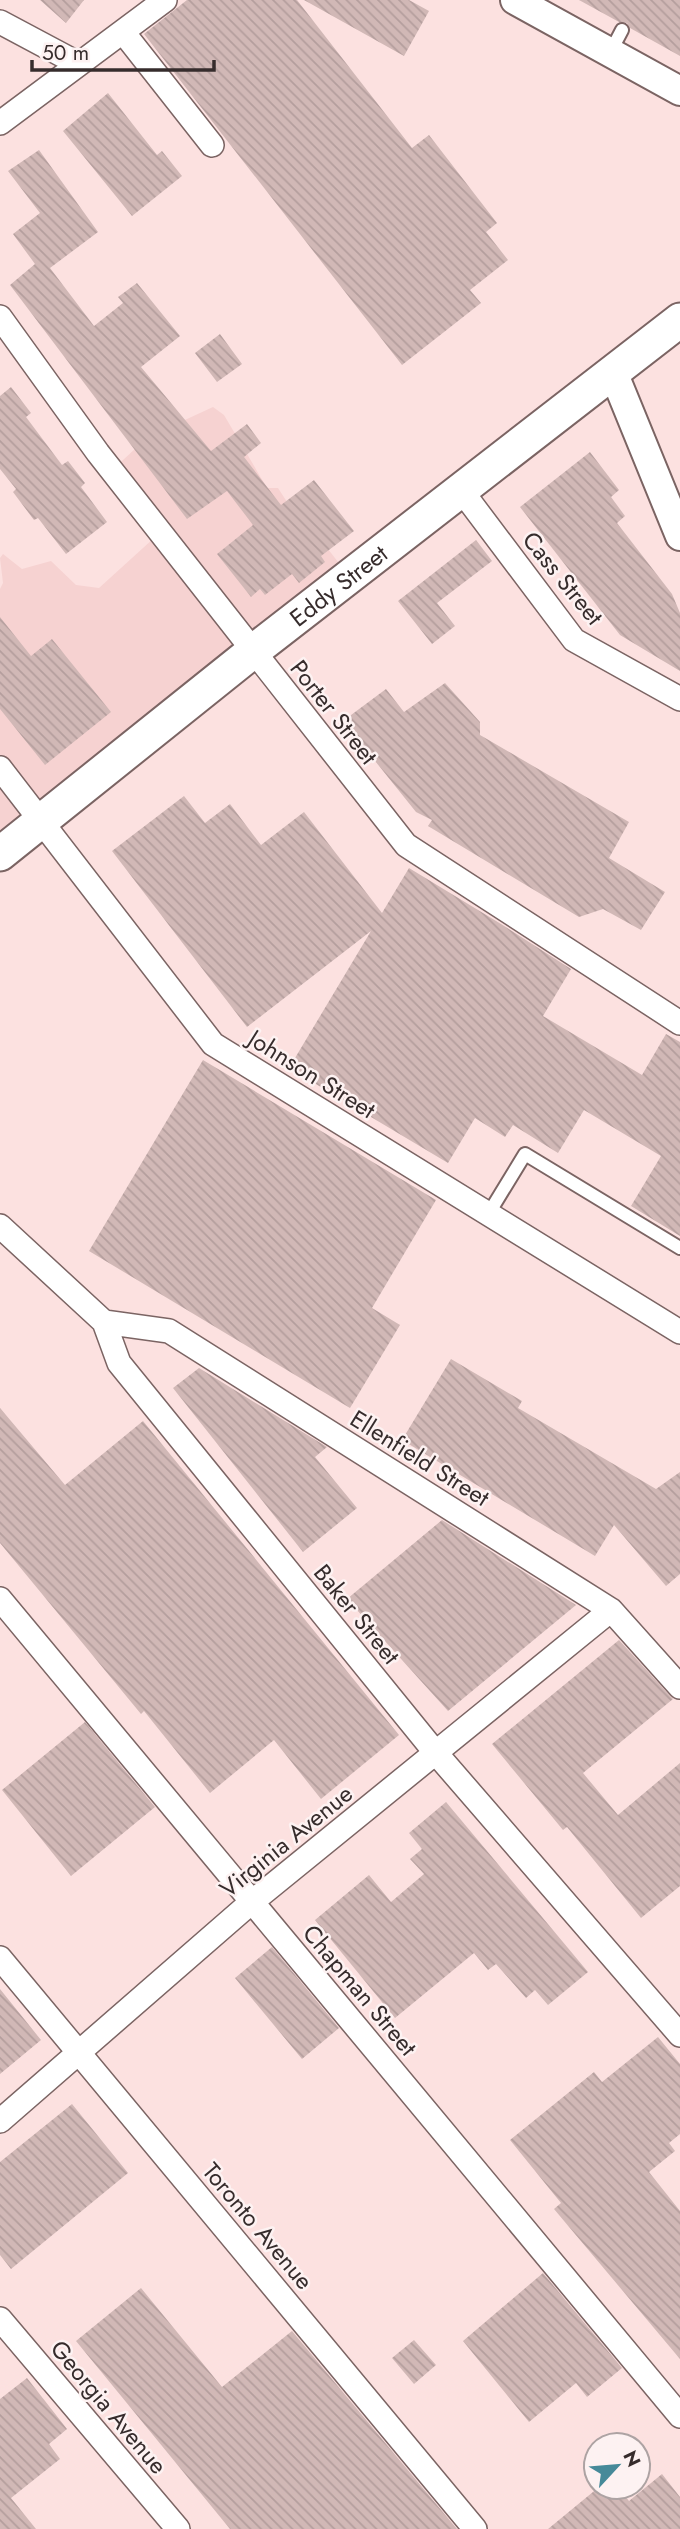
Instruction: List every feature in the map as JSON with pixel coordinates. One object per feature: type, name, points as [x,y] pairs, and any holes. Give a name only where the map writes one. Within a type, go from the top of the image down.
[{"type":"main road","name":"Eddy Street","points":[[0,854],[680,320]]},
{"type":"street","points":[[0,123],[165,0]]},
{"type":"street","points":[[515,0],[617,41],[680,91]]},
{"type":"street","points":[[0,22],[78,63]]},
{"type":"street","points":[[123,32],[212,145]]},
{"type":"street","name":"Porter Street","points":[[0,317],[98,453],[406,845],[680,1023]]},
{"type":"street","points":[[613,372],[680,536]]},
{"type":"street","name":"Cass Street","points":[[461,490],[574,640],[680,699]]},
{"type":"street","name":"Johnson Street","points":[[0,768],[213,1044],[680,1332]]},
{"type":"street","name":"Baker Street","points":[[0,1226],[104,1322],[118,1363],[435,1752],[680,2035]]},
{"type":"street","name":"Ellenfield Street","points":[[104,1322],[169,1331],[611,1610],[680,1687]]},
{"type":"street","name":"Chapman Street","points":[[0,1598],[680,2416]]},
{"type":"street","name":"Virginia Avenue","points":[[0,2121],[253,1903],[611,1610]]},
{"type":"street","name":"Toronto Avenue","points":[[0,1958],[475,2529]]},
{"type":"street","name":"Georgia Avenue","points":[[0,2319],[178,2529]]},
{"type":"lane","points":[[489,1213],[525,1154],[680,1248]]},
{"type":"shaded area","points":[[213,407],[224,415],[267,488],[278,488],[298,519],[310,526],[349,576],[0,855],[0,589],[3,583],[0,558],[3,554],[22,569],[51,561],[76,585],[99,588],[154,538],[111,471],[148,437]]},
{"type":"building","points":[[40,0],[84,0],[66,23]]},
{"type":"building","points":[[187,0],[297,0],[412,148],[429,135],[497,223],[486,232],[508,260],[470,290],[481,303],[402,365],[144,34]]},
{"type":"building","points":[[304,0],[409,0],[429,11],[404,56]]},
{"type":"building","points":[[579,0],[680,0],[680,56],[630,28],[627,23],[619,22]]},
{"type":"building","points":[[108,93],[157,155],[162,151],[182,176],[132,216],[63,131]]},
{"type":"building","points":[[39,150],[98,232],[50,268],[94,326],[123,303],[118,297],[137,283],[180,336],[141,367],[211,451],[247,424],[261,443],[244,457],[281,505],[314,480],[354,531],[321,556],[325,562],[299,583],[292,574],[265,595],[260,589],[251,597],[217,554],[253,525],[227,491],[187,519],[10,285],[35,264],[13,234],[40,213],[8,171]]},
{"type":"building","points":[[220,334],[242,364],[217,382],[195,353]]},
{"type":"building","points":[[11,387],[31,413],[26,417],[62,465],[68,461],[85,483],[81,487],[107,522],[66,554],[38,518],[34,520],[13,492],[16,489],[0,469],[0,396]]},
{"type":"building","points":[[590,452],[619,490],[611,497],[625,516],[617,523],[672,594],[680,613],[680,671],[620,635],[520,507]]},
{"type":"building","points":[[476,540],[492,561],[437,603],[455,626],[432,644],[398,601]]},
{"type":"building","points":[[0,617],[31,656],[52,639],[111,712],[45,765],[0,709]]},
{"type":"building","points":[[445,683],[480,722],[480,735],[629,822],[609,858],[665,892],[641,930],[603,909],[579,917],[428,826],[432,820],[416,812],[343,721],[386,689],[404,712]]},
{"type":"building","points":[[184,796],[205,823],[230,804],[261,845],[304,812],[382,913],[409,868],[501,924],[571,969],[543,1016],[642,1075],[666,1034],[680,1042],[680,1236],[631,1206],[661,1156],[584,1110],[558,1153],[513,1125],[505,1137],[475,1118],[448,1163],[289,1068],[371,931],[247,1027],[112,851]]},
{"type":"building","points":[[203,1060],[436,1200],[372,1308],[400,1325],[350,1408],[89,1251]]},
{"type":"building","points":[[451,1359],[522,1401],[518,1408],[656,1489],[680,1472],[680,1574],[666,1586],[614,1525],[595,1556],[402,1440]]},
{"type":"building","points":[[199,1368],[327,1447],[315,1457],[357,1508],[303,1552],[173,1388]]},
{"type":"building","points":[[0,1408],[65,1485],[143,1421],[399,1735],[321,1799],[274,1740],[210,1793],[144,1711],[141,1714],[0,1543]]},
{"type":"building","points":[[442,1520],[576,1605],[448,1711],[347,1599]]},
{"type":"building","points":[[619,1640],[673,1699],[583,1773],[618,1815],[680,1763],[680,1886],[641,1918],[567,1827],[563,1830],[492,1744]]},
{"type":"building","points":[[85,1722],[155,1807],[71,1876],[2,1790]]},
{"type":"building","points":[[446,1802],[588,1972],[548,2005],[535,1990],[526,1998],[496,1964],[488,1970],[474,1953],[395,2018],[315,1920],[369,1875],[391,1902],[424,1874],[410,1859],[422,1849],[409,1833]]},
{"type":"building","points":[[272,1947],[339,2028],[302,2059],[235,1978]]},
{"type":"building","points":[[0,1989],[41,2040],[0,2074]]},
{"type":"building","points":[[658,2037],[680,2064],[680,2134],[669,2143],[675,2151],[649,2172],[680,2211],[680,2359],[554,2209],[561,2203],[510,2140],[594,2072],[602,2082]]},
{"type":"building","points":[[72,2104],[128,2173],[11,2269],[0,2255],[0,2162]]},
{"type":"building","points":[[543,2273],[622,2368],[587,2397],[576,2383],[529,2422],[463,2341]]},
{"type":"building","points":[[141,2288],[222,2387],[292,2331],[457,2529],[230,2529],[76,2341]]},
{"type":"building","points":[[414,2340],[436,2365],[414,2384],[392,2358]]},
{"type":"building","points":[[27,2378],[67,2429],[49,2444],[60,2459],[11,2498],[36,2529],[0,2529],[0,2399]]},
{"type":"building","points":[[662,2474],[680,2497],[680,2529],[548,2529],[582,2501],[652,2501],[652,2482]]}]
